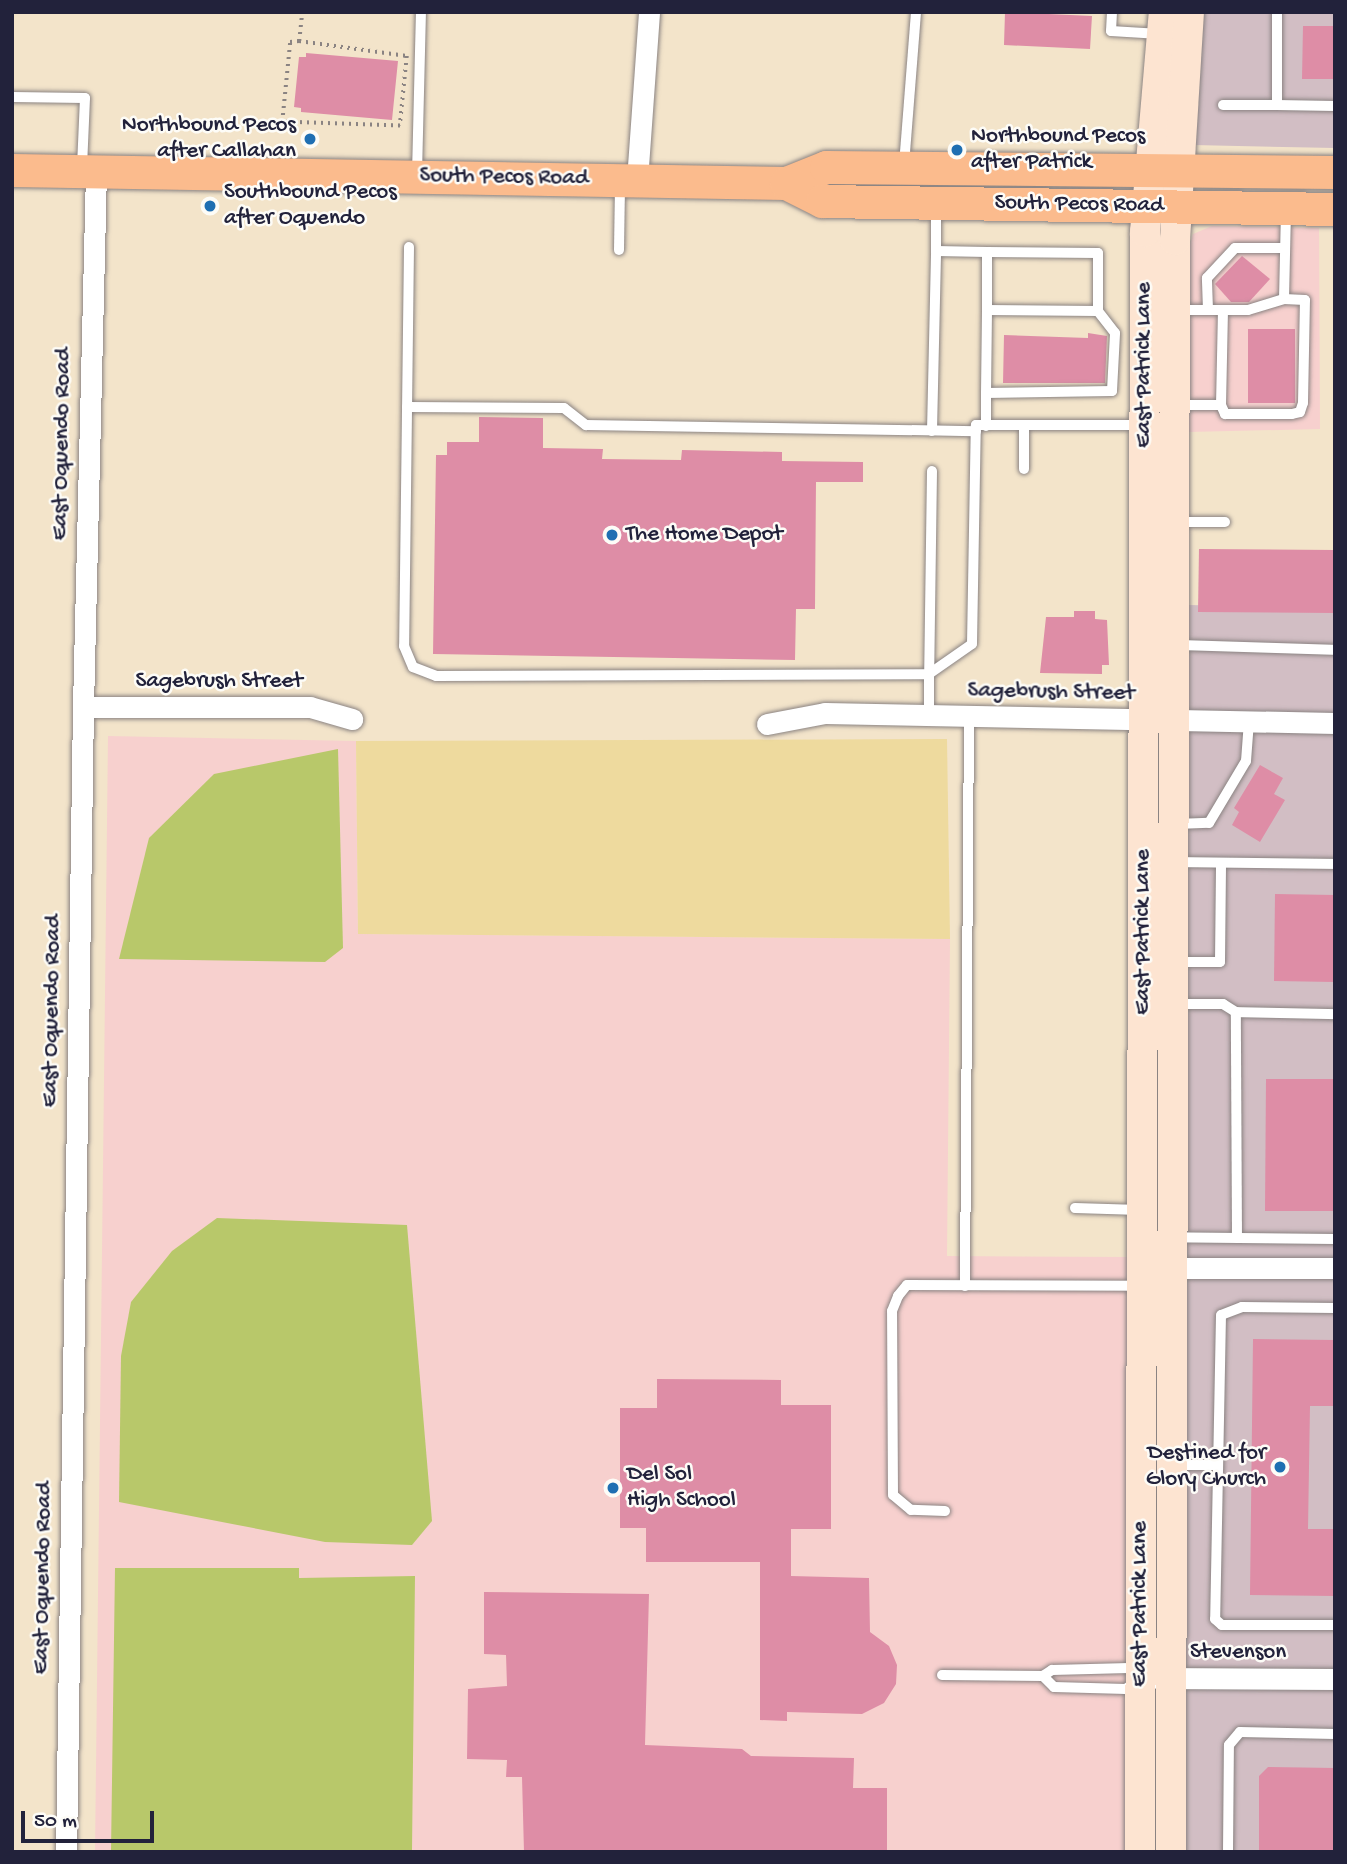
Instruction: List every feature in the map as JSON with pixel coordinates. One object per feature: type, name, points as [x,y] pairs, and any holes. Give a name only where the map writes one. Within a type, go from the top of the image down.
[{"type":"main road","name":"East Patrick Lane","points":[[1163,171],[1189,12]]},
{"type":"main road","name":"East Patrick Lane","points":[[1140,1852],[1143,1223],[1158,1005],[1173,962],[1174,645],[1145,425],[1163,171],[1164,23]]},
{"type":"main road","name":"South Pecos Road","points":[[12,170],[786,183],[826,167],[1335,172]]},
{"type":"main road","name":"South Pecos Road","points":[[786,183],[822,201],[1335,209]]},
{"type":"main road","name":"East Patrick Lane","points":[[1161,206],[1175,310],[1174,405],[1159,522],[1144,720],[1173,1268],[1171,1852]]},
{"type":"street","points":[[628,180],[649,12]]},
{"type":"street","name":"East Oquendo Road","points":[[66,1852],[89,172]]},
{"type":"street","name":"Sagebrush Street","points":[[83,708],[310,707],[352,719]]},
{"type":"street","name":"Sagebrush Street","points":[[767,724],[825,713],[929,718],[1335,723]]},
{"type":"street","points":[[1142,1286],[1173,1268],[1335,1268]]},
{"type":"street","name":"Stevenson","points":[[1141,1678],[1335,1679]]},
{"type":"lane","points":[[417,177],[421,12]]},
{"type":"lane","points":[[904,168],[916,12]]},
{"type":"lane","points":[[1112,12],[1111,31],[1164,23]]},
{"type":"lane","points":[[1277,12],[1277,105]]},
{"type":"lane","points":[[12,97],[85,99],[89,172]]},
{"type":"lane","points":[[1223,105],[1335,106]]},
{"type":"lane","points":[[619,250],[628,180]]},
{"type":"lane","points":[[932,431],[936,203]]},
{"type":"lane","points":[[1284,299],[1286,209]]},
{"type":"lane","points":[[409,247],[404,646],[413,667],[436,676],[929,674],[972,644],[981,428],[986,393],[987,252]]},
{"type":"lane","points":[[1208,310],[1207,278],[1235,248],[1285,248]]},
{"type":"lane","points":[[936,251],[1098,253],[1098,311],[1115,333],[1112,391],[986,393]]},
{"type":"lane","points":[[1175,310],[1208,310],[1223,310],[1248,310],[1284,299],[1305,300],[1300,412],[1226,414],[1222,405],[1223,310]]},
{"type":"lane","points":[[987,310],[1098,311]]},
{"type":"lane","points":[[1174,405],[1222,405]]},
{"type":"lane","points":[[407,407],[564,408],[586,425],[932,431],[1024,426],[1145,425]]},
{"type":"lane","points":[[1024,426],[1024,469]]},
{"type":"lane","points":[[929,718],[932,471]]},
{"type":"lane","points":[[1159,522],[1225,522]]},
{"type":"lane","points":[[1174,645],[1335,650]]},
{"type":"lane","points":[[965,1286],[969,718]]},
{"type":"lane","points":[[1173,824],[1209,823],[1246,761],[1249,721]]},
{"type":"lane","points":[[1173,863],[1335,864]]},
{"type":"lane","points":[[1173,962],[1220,962],[1221,863]]},
{"type":"lane","points":[[1158,1005],[1223,1004],[1237,1012],[1335,1014]]},
{"type":"lane","points":[[1237,1012],[1237,1238]]},
{"type":"lane","points":[[1075,1208],[1143,1223],[1172,1237],[1335,1239]]},
{"type":"lane","points":[[945,1511],[911,1510],[893,1496],[892,1311],[907,1285],[1142,1286]]},
{"type":"lane","points":[[1335,1308],[1242,1307],[1221,1315],[1215,1619],[1222,1625],[1335,1625]]},
{"type":"lane","points":[[1172,1465],[1218,1465]]},
{"type":"lane","points":[[942,1675],[1043,1676],[1052,1670],[1129,1668],[1141,1678],[1126,1689],[1054,1686],[1043,1676]]},
{"type":"lane","points":[[1228,1852],[1229,1745],[1240,1732],[1335,1734]]},
{"type":"path","points":[[299,41],[302,12]]},
{"type":"path","points":[[299,41],[407,56],[400,126],[282,122],[290,42],[299,41]]},
{"type":"shaded area","points":[[1204,12],[1335,12],[1335,148],[1193,145]]},
{"type":"shaded area","points":[[1212,226],[1319,228],[1320,429],[1188,432],[1188,250],[1193,234]]},
{"type":"shaded area","points":[[1189,605],[1335,608],[1335,1852],[1158,1852]]},
{"type":"shaded area","name":"Del Sol High School","points":[[108,736],[356,741],[358,934],[950,939],[947,1256],[1129,1257],[1126,1852],[95,1852]]},
{"type":"green space","points":[[338,749],[343,948],[325,962],[119,959],[149,838],[214,774]]},
{"type":"green space","points":[[217,1218],[407,1225],[432,1521],[412,1545],[325,1542],[119,1502],[121,1356],[131,1302],[172,1251]]},
{"type":"green space","points":[[115,1568],[299,1568],[299,1578],[415,1576],[412,1852],[111,1852]]},
{"type":"sand","points":[[947,739],[950,939],[358,934],[356,741]]},
{"type":"building","points":[[1005,12],[1092,16],[1090,49],[1004,45]]},
{"type":"building","points":[[1303,26],[1335,26],[1335,79],[1302,79]]},
{"type":"building","points":[[306,53],[398,61],[392,120],[301,112],[301,108],[294,107],[299,57],[306,57]]},
{"type":"building","points":[[1242,256],[1270,279],[1249,302],[1231,302],[1215,284]]},
{"type":"building","points":[[1248,329],[1295,329],[1295,403],[1248,403]]},
{"type":"building","points":[[1088,333],[1107,336],[1105,383],[1003,383],[1004,335],[1088,338]]},
{"type":"building","name":"The Home Depot","points":[[479,417],[543,418],[543,448],[603,449],[602,459],[681,460],[682,450],[782,452],[782,461],[863,462],[863,482],[816,482],[815,609],[796,609],[795,660],[433,654],[436,455],[447,455],[447,442],[479,442]]},
{"type":"building","points":[[1199,549],[1335,550],[1335,613],[1198,612]]},
{"type":"building","points":[[1074,611],[1095,611],[1095,619],[1107,620],[1109,665],[1102,665],[1102,674],[1040,673],[1046,617],[1074,617]]},
{"type":"building","points":[[1260,765],[1283,778],[1274,794],[1285,800],[1260,842],[1232,825],[1239,812],[1234,808]]},
{"type":"building","points":[[1275,894],[1335,895],[1335,982],[1274,981]]},
{"type":"building","points":[[1266,1079],[1335,1079],[1335,1211],[1265,1211]]},
{"type":"building","name":"Destined for Glory Church","points":[[1253,1339],[1335,1340],[1335,1406],[1310,1406],[1308,1529],[1335,1529],[1335,1596],[1250,1595]]},
{"type":"building","points":[[657,1379],[781,1380],[781,1405],[831,1405],[831,1529],[791,1529],[791,1576],[869,1578],[870,1632],[889,1646],[897,1665],[896,1684],[884,1703],[862,1714],[787,1712],[787,1721],[760,1720],[760,1562],[646,1562],[646,1528],[620,1528],[620,1408],[657,1408]]},
{"type":"building","points":[[484,1592],[649,1594],[645,1745],[742,1749],[751,1756],[854,1758],[853,1788],[887,1788],[887,1852],[524,1852],[522,1777],[506,1777],[507,1760],[467,1759],[468,1689],[507,1686],[506,1655],[484,1654]]},
{"type":"building","points":[[1268,1767],[1335,1768],[1335,1852],[1259,1852],[1259,1776]]},
{"type":"place","name":"Northbound Pecos after Callahan","points":[[310,139]]},
{"type":"place","name":"Northbound Pecos after Patrick","points":[[957,150]]},
{"type":"place","name":"Southbound Pecos after Oquendo","points":[[210,206]]},
{"type":"place","name":"The Home Depot","points":[[612,535]]},
{"type":"place","name":"Destined for Glory Church","points":[[1280,1467]]},
{"type":"place","name":"Del Sol High School","points":[[613,1488]]}]
